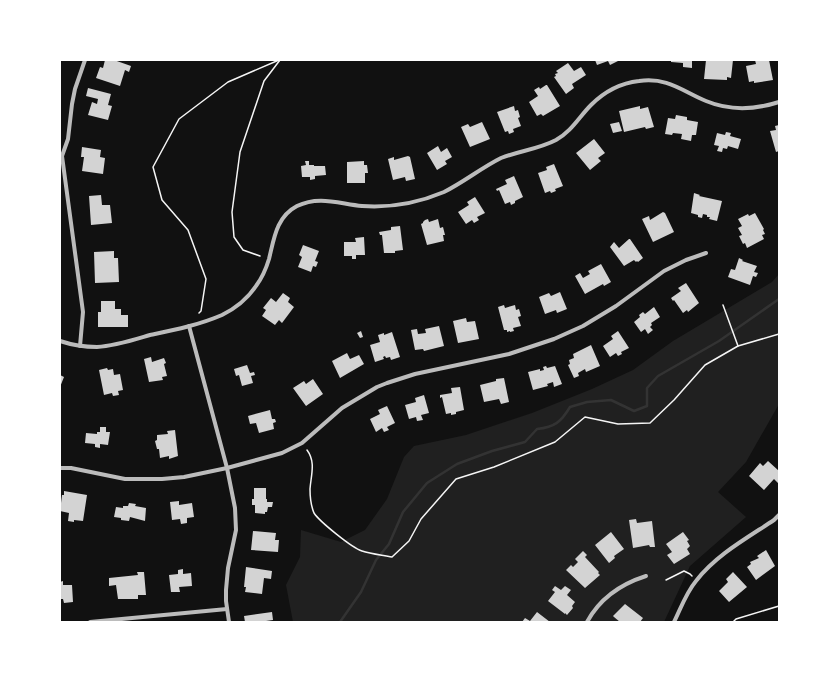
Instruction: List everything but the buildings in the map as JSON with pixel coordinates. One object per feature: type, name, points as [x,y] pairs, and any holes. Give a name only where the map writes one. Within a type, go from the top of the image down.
[{"type":"street","points":[[80,346],[83,312],[62,156],[68,139],[75,89],[85,60]]},
{"type":"street","points":[[60,341],[80,346],[108,345],[189,326],[222,315],[244,301],[252,292],[264,273],[274,236],[280,224],[289,212],[296,207],[316,200],[377,206],[405,204],[431,196],[455,186],[488,165],[503,158],[557,139],[574,127],[592,104],[601,96],[620,86],[630,83],[651,81],[668,83],[684,89],[705,100],[727,107],[741,109],[764,107],[779,102]]},
{"type":"street","points":[[60,468],[71,468],[125,479],[144,480],[184,477],[227,468],[282,453],[310,437],[342,408],[387,383],[414,374],[523,350],[570,332],[616,306],[664,271],[686,260],[706,253]]},
{"type":"street","points":[[189,326],[234,498],[236,519],[234,543],[226,579],[229,622]]},
{"type":"street","points":[[674,622],[685,597],[703,572],[717,559],[779,515]]},
{"type":"street","points":[[587,622],[601,602],[614,591],[632,580],[646,576]]},
{"type":"street","points":[[90,622],[227,609]]},
{"type":"path","points":[[260,256],[243,250],[234,237],[232,212],[240,152],[264,81],[280,60]]},
{"type":"path","points":[[199,313],[201,311],[206,279],[188,230],[162,200],[153,167],[179,119],[228,82],[280,60]]},
{"type":"path","points":[[723,305],[738,346]]},
{"type":"path","points":[[307,450],[311,455],[312,464],[310,488],[311,503],[314,514],[329,528],[360,551],[392,557],[409,541],[421,519],[456,479],[494,467],[555,442],[585,417],[618,424],[650,423],[674,400],[705,365],[738,346],[779,334]]},
{"type":"path","points":[[666,580],[683,571],[692,576]]},
{"type":"path","points":[[733,622],[736,619],[779,606]]},
{"type":"shaded area","points":[[779,274],[779,404],[746,462],[718,492],[746,517],[690,566],[664,622],[293,622],[286,585],[300,557],[301,530],[341,542],[365,530],[387,499],[404,457],[414,446],[466,435],[532,413],[592,389],[633,370],[673,341],[772,282]]},
{"type":"waterway","points":[[340,622],[361,592],[376,560],[389,544],[403,512],[427,483],[457,464],[492,451],[525,442],[537,429],[548,427],[557,423],[570,407],[587,402],[611,400],[634,411],[647,406],[647,388],[658,376],[719,341],[779,299]]}]
